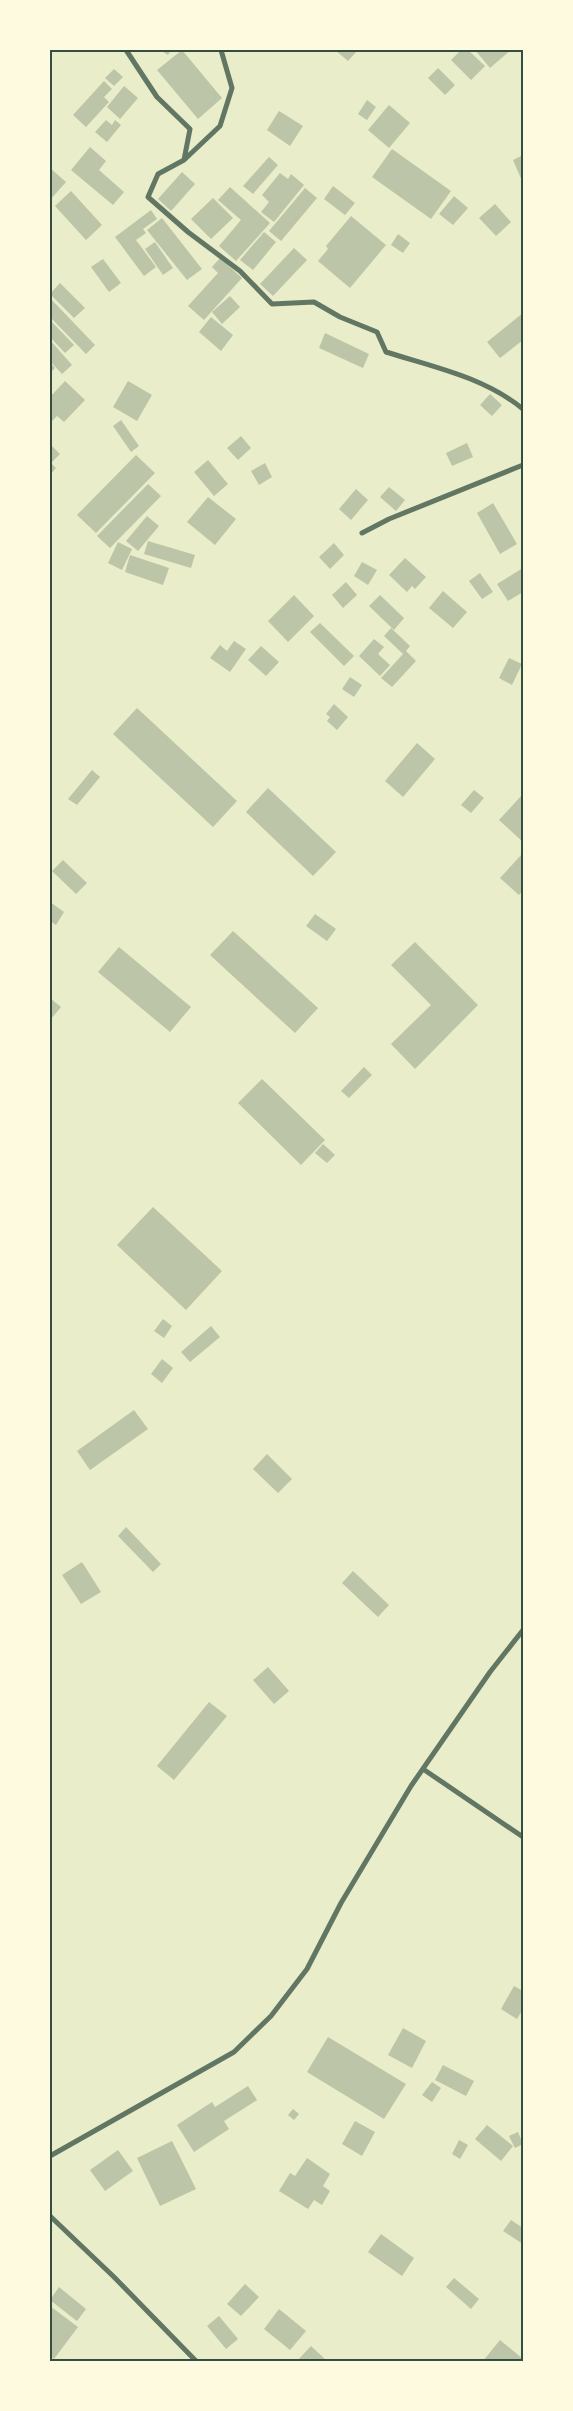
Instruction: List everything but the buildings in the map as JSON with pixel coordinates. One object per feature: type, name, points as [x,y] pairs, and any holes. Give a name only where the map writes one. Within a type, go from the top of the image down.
[{"type":"street","points":[[126,50],[157,97],[190,129],[184,160]]},
{"type":"street","points":[[221,50],[232,88],[220,126],[184,160],[158,174],[148,197],[188,232],[240,271],[272,304],[314,302],[340,317],[377,332],[386,352],[442,368],[506,395],[523,409]]},
{"type":"street","points":[[362,533],[398,515],[523,465]]},
{"type":"street","points":[[50,2156],[234,2052],[271,2016],[307,1969],[342,1903],[423,1769],[523,1630]]},
{"type":"street","points":[[423,1769],[523,1837]]},
{"type":"street","points":[[50,2216],[114,2277],[196,2361]]}]
